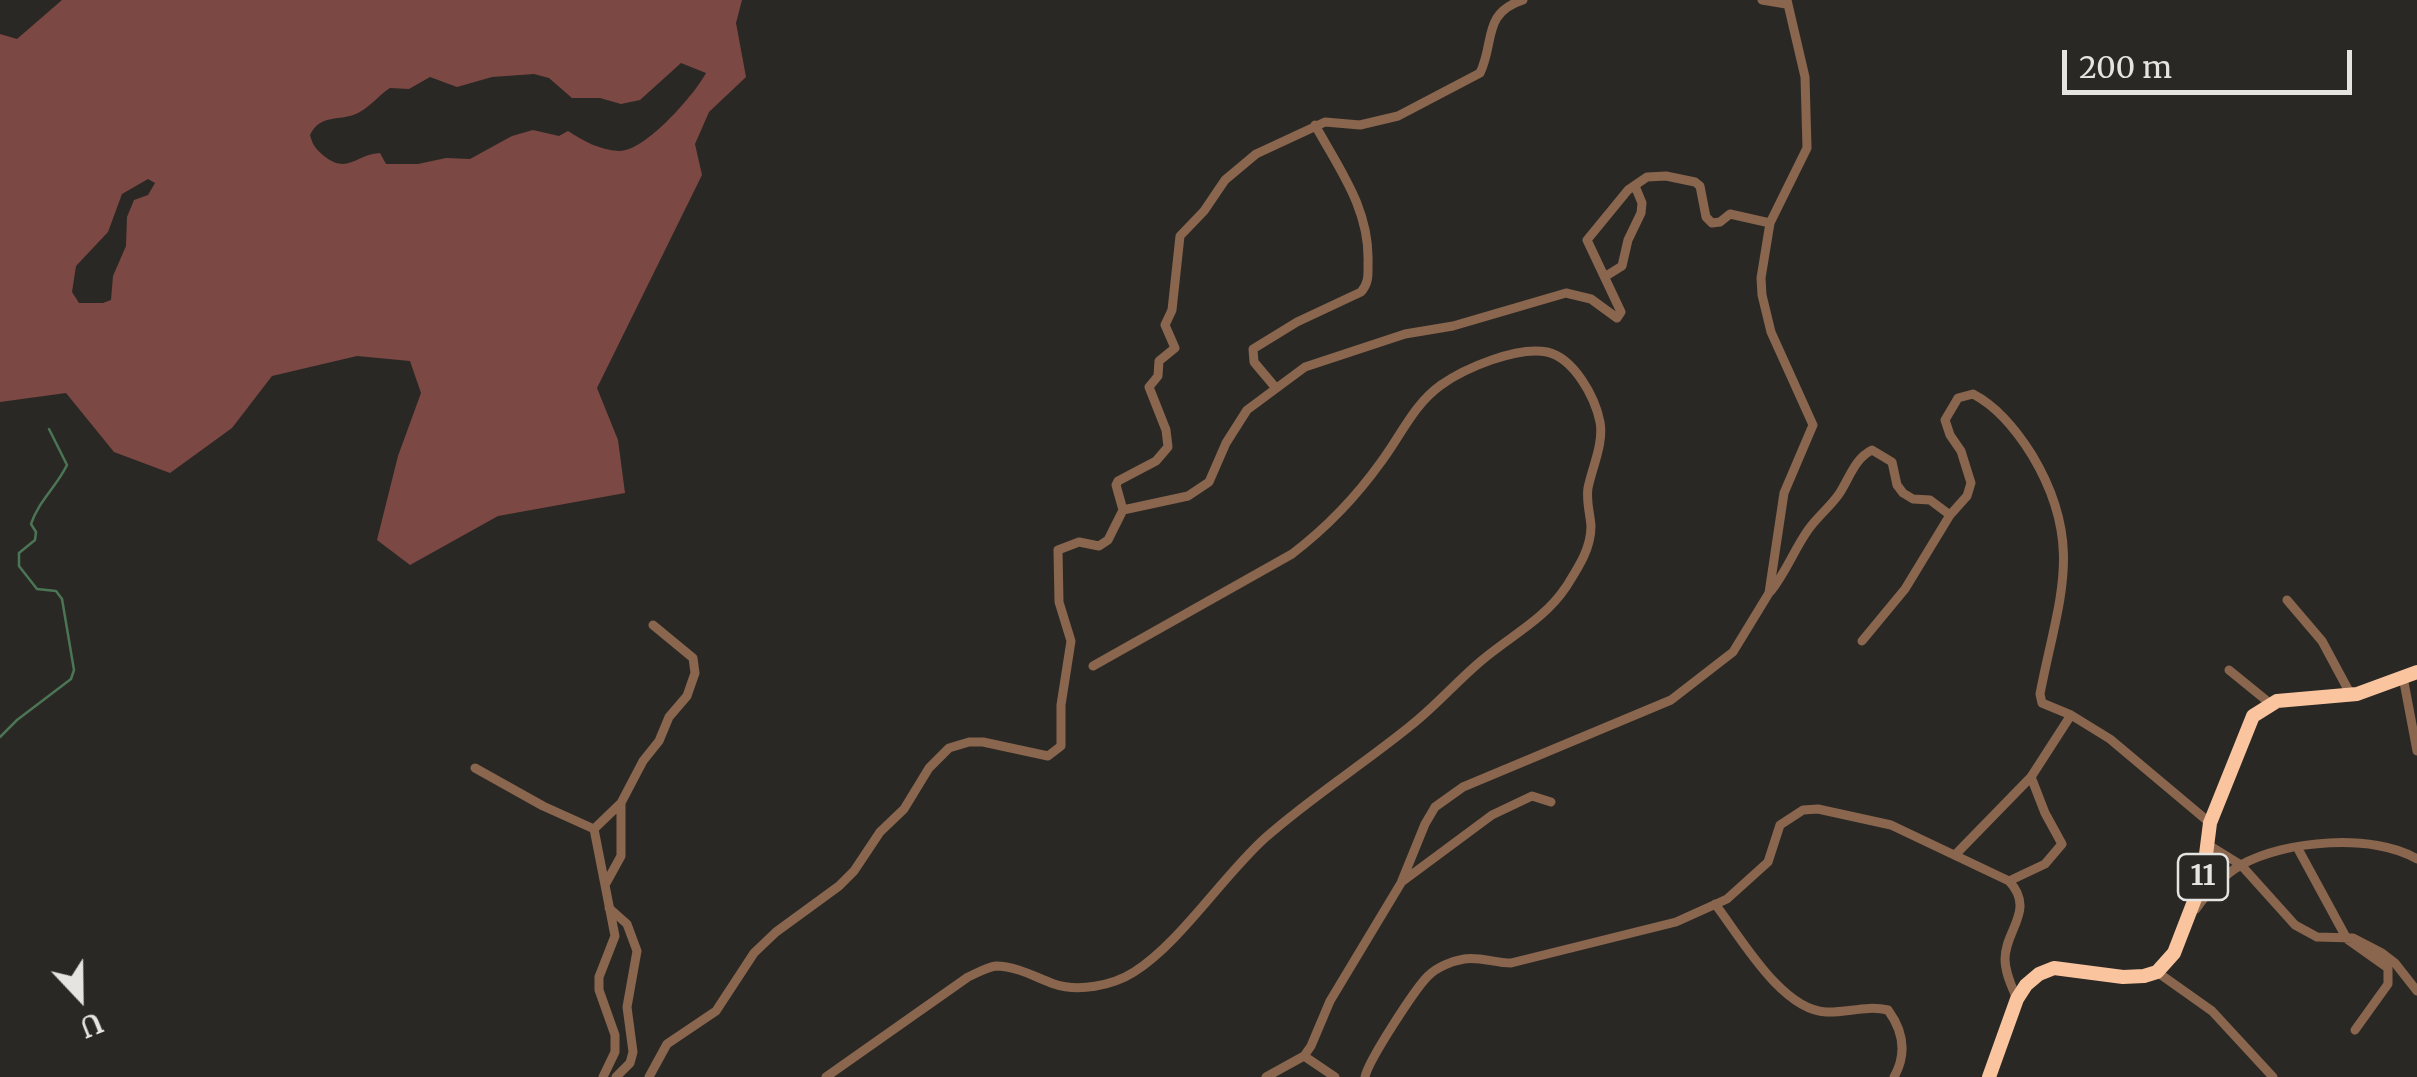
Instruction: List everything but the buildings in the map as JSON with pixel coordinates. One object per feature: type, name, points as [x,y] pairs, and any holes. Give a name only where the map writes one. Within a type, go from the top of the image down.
[{"type":"highway","points":[[2272,705],[2293,699],[2351,695],[2410,675]]},
{"type":"highway","name":"11","points":[[2157,972],[2174,953],[2189,919],[2203,878],[2210,823],[2252,716],[2272,705]]},
{"type":"highway","points":[[1990,1077],[2021,990],[2038,974],[2054,968],[2124,977],[2157,972]]},
{"type":"street","points":[[649,1077],[666,1044],[716,1010],[754,953],[854,871],[880,832],[904,809],[929,768],[950,748],[984,742],[1048,756],[1061,746],[1061,704],[1071,641],[1059,602],[1058,550],[1079,542],[1099,546],[1108,540],[1123,510],[1118,481],[1156,461],[1168,447],[1166,430],[1149,387],[1158,376],[1159,362],[1175,348],[1165,324],[1172,310],[1180,236],[1204,211],[1225,180],[1256,154],[1315,126],[1325,122],[1375,124],[1424,105],[1480,74],[1496,18],[1503,8],[1523,0]]},
{"type":"street","points":[[1762,0],[1787,2],[1805,77],[1806,148],[1770,224],[1761,278],[1766,318],[1813,424],[1784,493],[1769,593]]},
{"type":"street","points":[[1274,387],[1254,362],[1253,348],[1361,292],[1368,282],[1369,243],[1360,206],[1315,126]]},
{"type":"street","points":[[1123,510],[1188,496],[1209,482],[1226,442],[1247,410],[1305,367],[1406,334],[1453,326],[1566,294],[1591,299],[1617,318],[1621,312],[1587,240],[1647,177],[1687,178],[1700,186],[1706,218],[1712,223],[1730,214],[1770,224]]},
{"type":"street","points":[[1606,276],[1622,266],[1628,240],[1641,213],[1635,186]]},
{"type":"street","points":[[826,1077],[968,977],[993,966],[1034,975],[1058,986],[1092,986],[1133,973],[1160,952],[1233,868],[1270,834],[1407,729],[1479,662],[1550,608],[1588,550],[1591,530],[1587,493],[1600,420],[1584,383],[1550,352],[1500,358],[1469,368],[1437,388],[1382,462],[1317,534],[1292,554],[1093,666]]},
{"type":"street","points":[[1862,641],[1906,589],[1950,515],[1967,496],[1971,483],[1961,450],[1944,420],[1953,403],[1973,394],[1994,408],[2021,438],[2047,480],[2058,512],[2066,556],[2064,582],[2040,694],[2042,703],[2071,714],[2120,747],[2210,823]]},
{"type":"street","points":[[1266,1077],[1304,1056],[1330,1001],[1401,883],[1419,835],[1435,808],[1463,788],[1671,700],[1733,652],[1785,574],[1793,553],[1840,492],[1862,455],[1872,450],[1892,462],[1897,486],[1903,493],[1913,500],[1930,500],[1950,515]]},
{"type":"street","points":[[2287,600],[2322,641],[2351,695]]},
{"type":"street","points":[[594,829],[621,803],[669,718],[693,685],[693,658],[653,626]]},
{"type":"street","points":[[2229,670],[2272,705]]},
{"type":"street","points":[[2410,675],[2417,751]]},
{"type":"street","points":[[1955,855],[2031,777],[2071,714]]},
{"type":"street","points":[[475,768],[542,806],[594,829]]},
{"type":"street","points":[[2009,880],[2045,864],[2062,844],[2031,777]]},
{"type":"street","points":[[1401,883],[1502,808],[1532,796],[1551,802]]},
{"type":"street","points":[[606,884],[621,856],[621,803]]},
{"type":"street","points":[[1366,1077],[1373,1058],[1428,976],[1443,966],[1473,958],[1491,964],[1510,963],[1676,922],[1716,904],[1749,882],[1768,862],[1780,825],[1802,810],[1818,809],[1890,825],[2009,880],[2016,889],[2019,923],[2005,963],[2017,999]]},
{"type":"street","points":[[594,829],[615,936],[599,977],[615,1035],[614,1052],[603,1077]]},
{"type":"street","points":[[2208,844],[2241,865],[2295,926],[2318,937],[2353,938],[2395,963],[2417,991]]},
{"type":"street","points":[[2189,919],[2220,879],[2241,865],[2297,847],[2375,844],[2417,860]]},
{"type":"street","points":[[2297,847],[2347,938],[2382,962],[2390,976],[2354,1030]]},
{"type":"street","points":[[1716,904],[1769,977],[1797,1001],[1823,1012],[1869,1007],[1888,1010],[1897,1022],[1904,1051],[1894,1077]]},
{"type":"street","points":[[608,908],[627,924],[637,950],[627,1007],[633,1052],[630,1062],[616,1077]]},
{"type":"street","points":[[2157,972],[2212,1012],[2273,1077]]},
{"type":"street","points":[[603,1000],[630,1020]]},
{"type":"street","points":[[1304,1056],[1335,1077]]},
{"type":"shaded area","points":[[62,0],[742,0],[736,23],[746,77],[709,112],[695,144],[702,175],[597,388],[618,440],[625,493],[498,516],[410,565],[377,540],[398,456],[421,393],[410,361],[357,356],[272,376],[232,428],[170,473],[114,452],[66,393],[0,402],[0,34],[17,39]],"holes":[[[681,63],[706,73],[680,107],[655,132],[630,149],[598,147],[568,131],[559,136],[533,130],[512,136],[470,159],[386,164],[380,153],[340,164],[319,151],[310,135],[319,124],[351,116],[390,88],[409,89],[430,77],[457,87],[492,77],[534,74],[549,78],[572,98],[600,98],[621,104],[640,100]],[[148,179],[155,183],[148,195],[134,200],[127,217],[126,246],[113,276],[111,300],[79,303],[72,292],[76,266],[108,232],[122,194]]]},
{"type":"waterway","points":[[0,737],[71,679],[74,670],[62,599],[56,591],[37,589],[19,566],[19,553],[35,540],[31,524],[34,516],[67,465],[49,429]]}]
